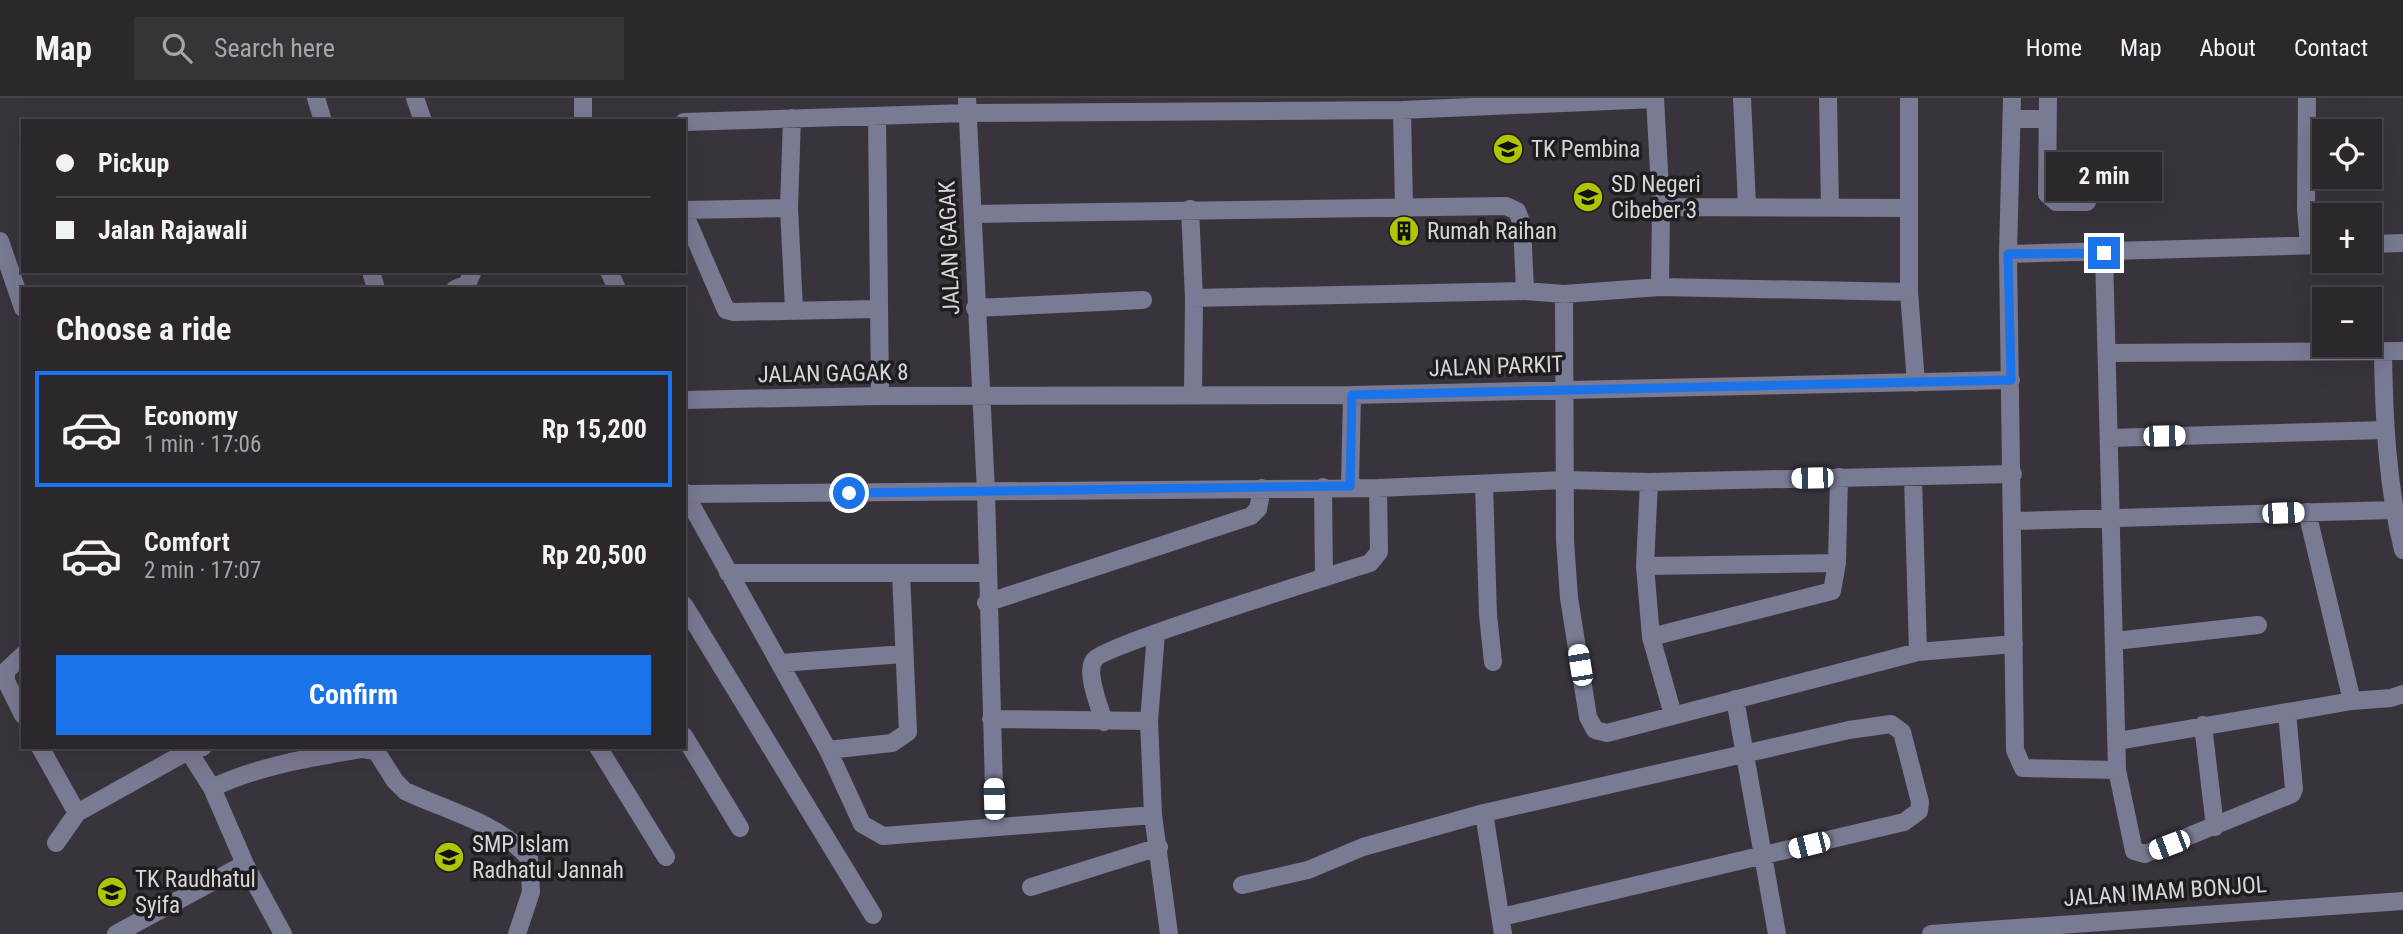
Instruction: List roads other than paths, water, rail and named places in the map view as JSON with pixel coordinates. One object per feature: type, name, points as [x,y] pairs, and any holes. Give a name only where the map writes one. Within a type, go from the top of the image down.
[{"type":"street","points":[[316,98],[322,119]]},
{"type":"street","points":[[415,98],[422,119]]},
{"type":"street","points":[[583,98],[583,119]]},
{"type":"street","points":[[686,122],[877,116],[967,106],[1402,110],[1656,98],[1661,207],[1660,287]]},
{"type":"street","points":[[1742,98],[1747,205]]},
{"type":"street","points":[[1828,98],[1830,207]]},
{"type":"street","points":[[1909,98],[1909,292],[1916,383]]},
{"type":"street","points":[[2012,98],[2008,254],[2015,750],[2023,768],[2117,770]]},
{"type":"street","points":[[2048,98],[2047,194],[2056,202],[2087,202]]},
{"type":"street","points":[[2307,98],[2306,209],[2312,231]]},
{"type":"street","name":"JALAN GAGAK","points":[[967,106],[986,492],[986,603],[995,826]]},
{"type":"street","points":[[1402,110],[1404,208]]},
{"type":"street","points":[[877,116],[880,396]]},
{"type":"street","points":[[792,118],[789,208],[794,309]]},
{"type":"street","points":[[2012,119],[2047,119]]},
{"type":"street","points":[[1661,207],[1747,205],[1908,208]]},
{"type":"street","points":[[974,214],[1506,206],[1517,211],[1522,224],[1525,291]]},
{"type":"street","points":[[686,211],[789,208]]},
{"type":"street","points":[[1189,209],[1194,298],[1193,394]]},
{"type":"street","points":[[686,216],[726,310],[877,309]]},
{"type":"street","points":[[0,241],[21,302]]},
{"type":"street","points":[[2382,244],[2403,243]]},
{"type":"street","points":[[2008,254],[2312,245]]},
{"type":"street","points":[[2104,253],[2117,770],[2132,846],[2138,853],[2145,854],[2215,827],[2293,792],[2287,712]]},
{"type":"street","points":[[460,287],[467,284],[473,273]]},
{"type":"street","points":[[1194,298],[1525,291],[1564,294],[1660,287],[1909,292]]},
{"type":"street","points":[[1564,294],[1569,598],[1591,724],[1595,730],[1607,733],[1918,652],[2014,644]]},
{"type":"street","points":[[975,308],[1143,300]]},
{"type":"street","points":[[2107,353],[2403,351]]},
{"type":"street","points":[[2383,352],[2385,430],[2394,510],[2403,550]]},
{"type":"street","name":"JALAN PARKIT","points":[[982,397],[1352,395],[2011,380]]},
{"type":"street","points":[[1350,486],[1352,395]]},
{"type":"street","name":"JALAN GAGAK 8","points":[[686,400],[982,397]]},
{"type":"street","points":[[2109,438],[2385,430]]},
{"type":"street","points":[[686,493],[986,492],[1350,486],[1378,488],[1565,480],[1649,482],[2013,474]]},
{"type":"street","points":[[1651,637],[1831,592],[1837,563],[1839,477]]},
{"type":"street","points":[[1913,477],[1918,652]]},
{"type":"street","points":[[1649,482],[1645,566],[1651,637],[1673,715]]},
{"type":"street","points":[[1484,485],[1488,615],[1493,662]]},
{"type":"street","points":[[1322,487],[1324,578]]},
{"type":"street","points":[[986,603],[1251,516],[1258,509],[1262,488]]},
{"type":"street","points":[[1104,722],[1090,669],[1094,659],[1104,652],[1156,633],[1324,578],[1376,558],[1379,552],[1378,488]]},
{"type":"street","points":[[686,495],[828,750],[862,824],[873,833],[883,836],[1153,816]]},
{"type":"street","points":[[2013,521],[2109,521],[2394,510]]},
{"type":"street","points":[[2307,512],[2352,701]]},
{"type":"street","points":[[1645,566],[1837,563]]},
{"type":"street","points":[[728,573],[987,573]]},
{"type":"street","points":[[828,750],[892,743],[905,737],[908,732],[901,573]]},
{"type":"street","points":[[686,608],[873,915]]},
{"type":"street","points":[[2115,641],[2258,625]]},
{"type":"street","points":[[1156,633],[1149,721],[1153,816],[1169,934]]},
{"type":"street","points":[[780,663],[904,654]]},
{"type":"street","points":[[21,657],[6,671],[6,681],[21,711]]},
{"type":"street","points":[[2118,741],[2403,694]]},
{"type":"street","points":[[1735,699],[1777,934]]},
{"type":"street","points":[[990,719],[1149,721]]},
{"type":"street","points":[[1242,885],[1308,870],[1363,847],[1484,813],[1849,730],[1896,724],[1902,732],[1920,802],[1919,811],[1904,822],[1762,856],[1502,926],[1484,813]]},
{"type":"street","points":[[2203,725],[2215,827]]},
{"type":"street","points":[[686,739],[740,828]]},
{"type":"street","points":[[41,749],[77,813]]},
{"type":"street","points":[[56,843],[77,813],[190,749]]},
{"type":"street","points":[[192,749],[245,864],[283,934]]},
{"type":"street","points":[[212,788],[243,773],[274,764],[373,749],[405,791],[487,827],[515,844],[529,858],[531,892],[517,934]]},
{"type":"street","points":[[599,749],[666,857]]},
{"type":"street","points":[[1031,887],[1158,847]]},
{"type":"street","points":[[116,934],[245,864]]},
{"type":"street","name":"JALAN IMAM BONJOL","points":[[1931,934],[2137,927],[2269,908],[2403,901]]},
{"type":"place","name":"TK Pembina","points":[[1508,149]]},
{"type":"place","name":"SD Negeri Cibeber 3","points":[[1588,197]]},
{"type":"place","name":"Rumah Raihan","points":[[1404,231]]},
{"type":"place","name":"SMP Islam Radhatul Jannah","points":[[449,857]]},
{"type":"place","name":"TK Raudhatul Syifa","points":[[112,892]]}]
